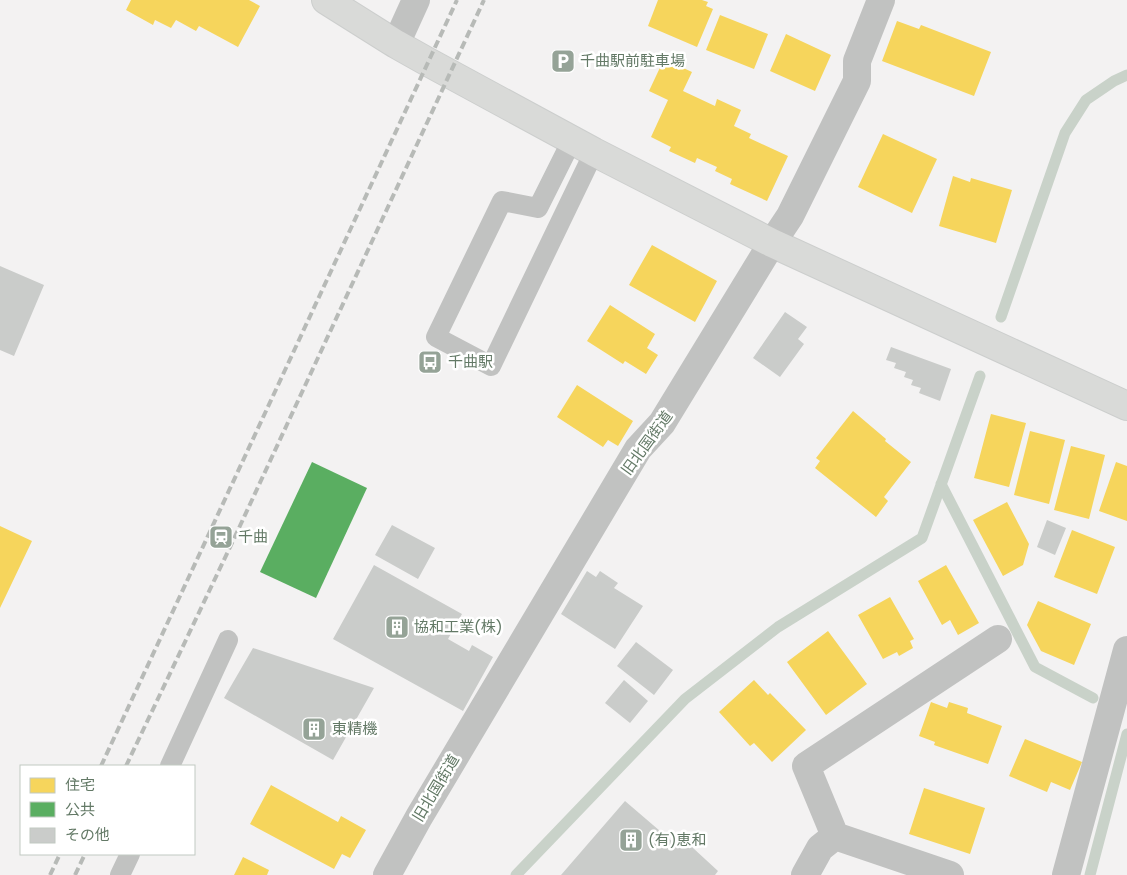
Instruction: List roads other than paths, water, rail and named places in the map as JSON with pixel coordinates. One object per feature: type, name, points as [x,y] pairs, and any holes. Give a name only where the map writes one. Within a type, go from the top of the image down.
[{"type":"street","points":[[326,0],[396,44],[583,146],[772,243],[1127,406]]},
{"type":"street","points":[[396,44],[416,0]]},
{"type":"street","name":"旧北国街道","points":[[387,875],[419,817],[638,449],[662,423],[790,216],[857,81],[857,61],[881,0]]},
{"type":"street","points":[[950,875],[835,836],[806,766],[998,640]]},
{"type":"street","points":[[1066,875],[1127,650]]},
{"type":"street","points":[[804,875],[820,848],[835,836]]},
{"type":"lane","points":[[583,146],[491,366],[436,337],[502,201],[538,208],[583,146]]},
{"type":"lane","points":[[170,765],[228,640]]},
{"type":"lane","points":[[120,875],[130,855]]},
{"type":"waterway","points":[[1001,317],[1065,133],[1086,100],[1114,81],[1127,75]]},
{"type":"waterway","points":[[516,875],[685,699],[778,627],[922,538],[980,376]]},
{"type":"waterway","points":[[941,484],[1035,667],[1093,698]]},
{"type":"waterway","points":[[1090,875],[1127,734]]},
{"type":"railway","points":[[101,765],[457,0]]},
{"type":"railway","points":[[126,765],[232,543],[484,0]]},
{"type":"railway","points":[[50,875],[60,855]]},
{"type":"railway","points":[[75,875],[85,855]]},
{"type":"place","name":"千曲駅前駐車場","points":[[563,61]]},
{"type":"place","name":"千曲駅","points":[[430,362]]},
{"type":"place","name":"千曲","points":[[221,537]]},
{"type":"place","name":"協和工業(株)","points":[[397,627]]},
{"type":"place","name":"東精機","points":[[314,729]]},
{"type":"place","name":"(有)恵和","points":[[631,840]]}]
